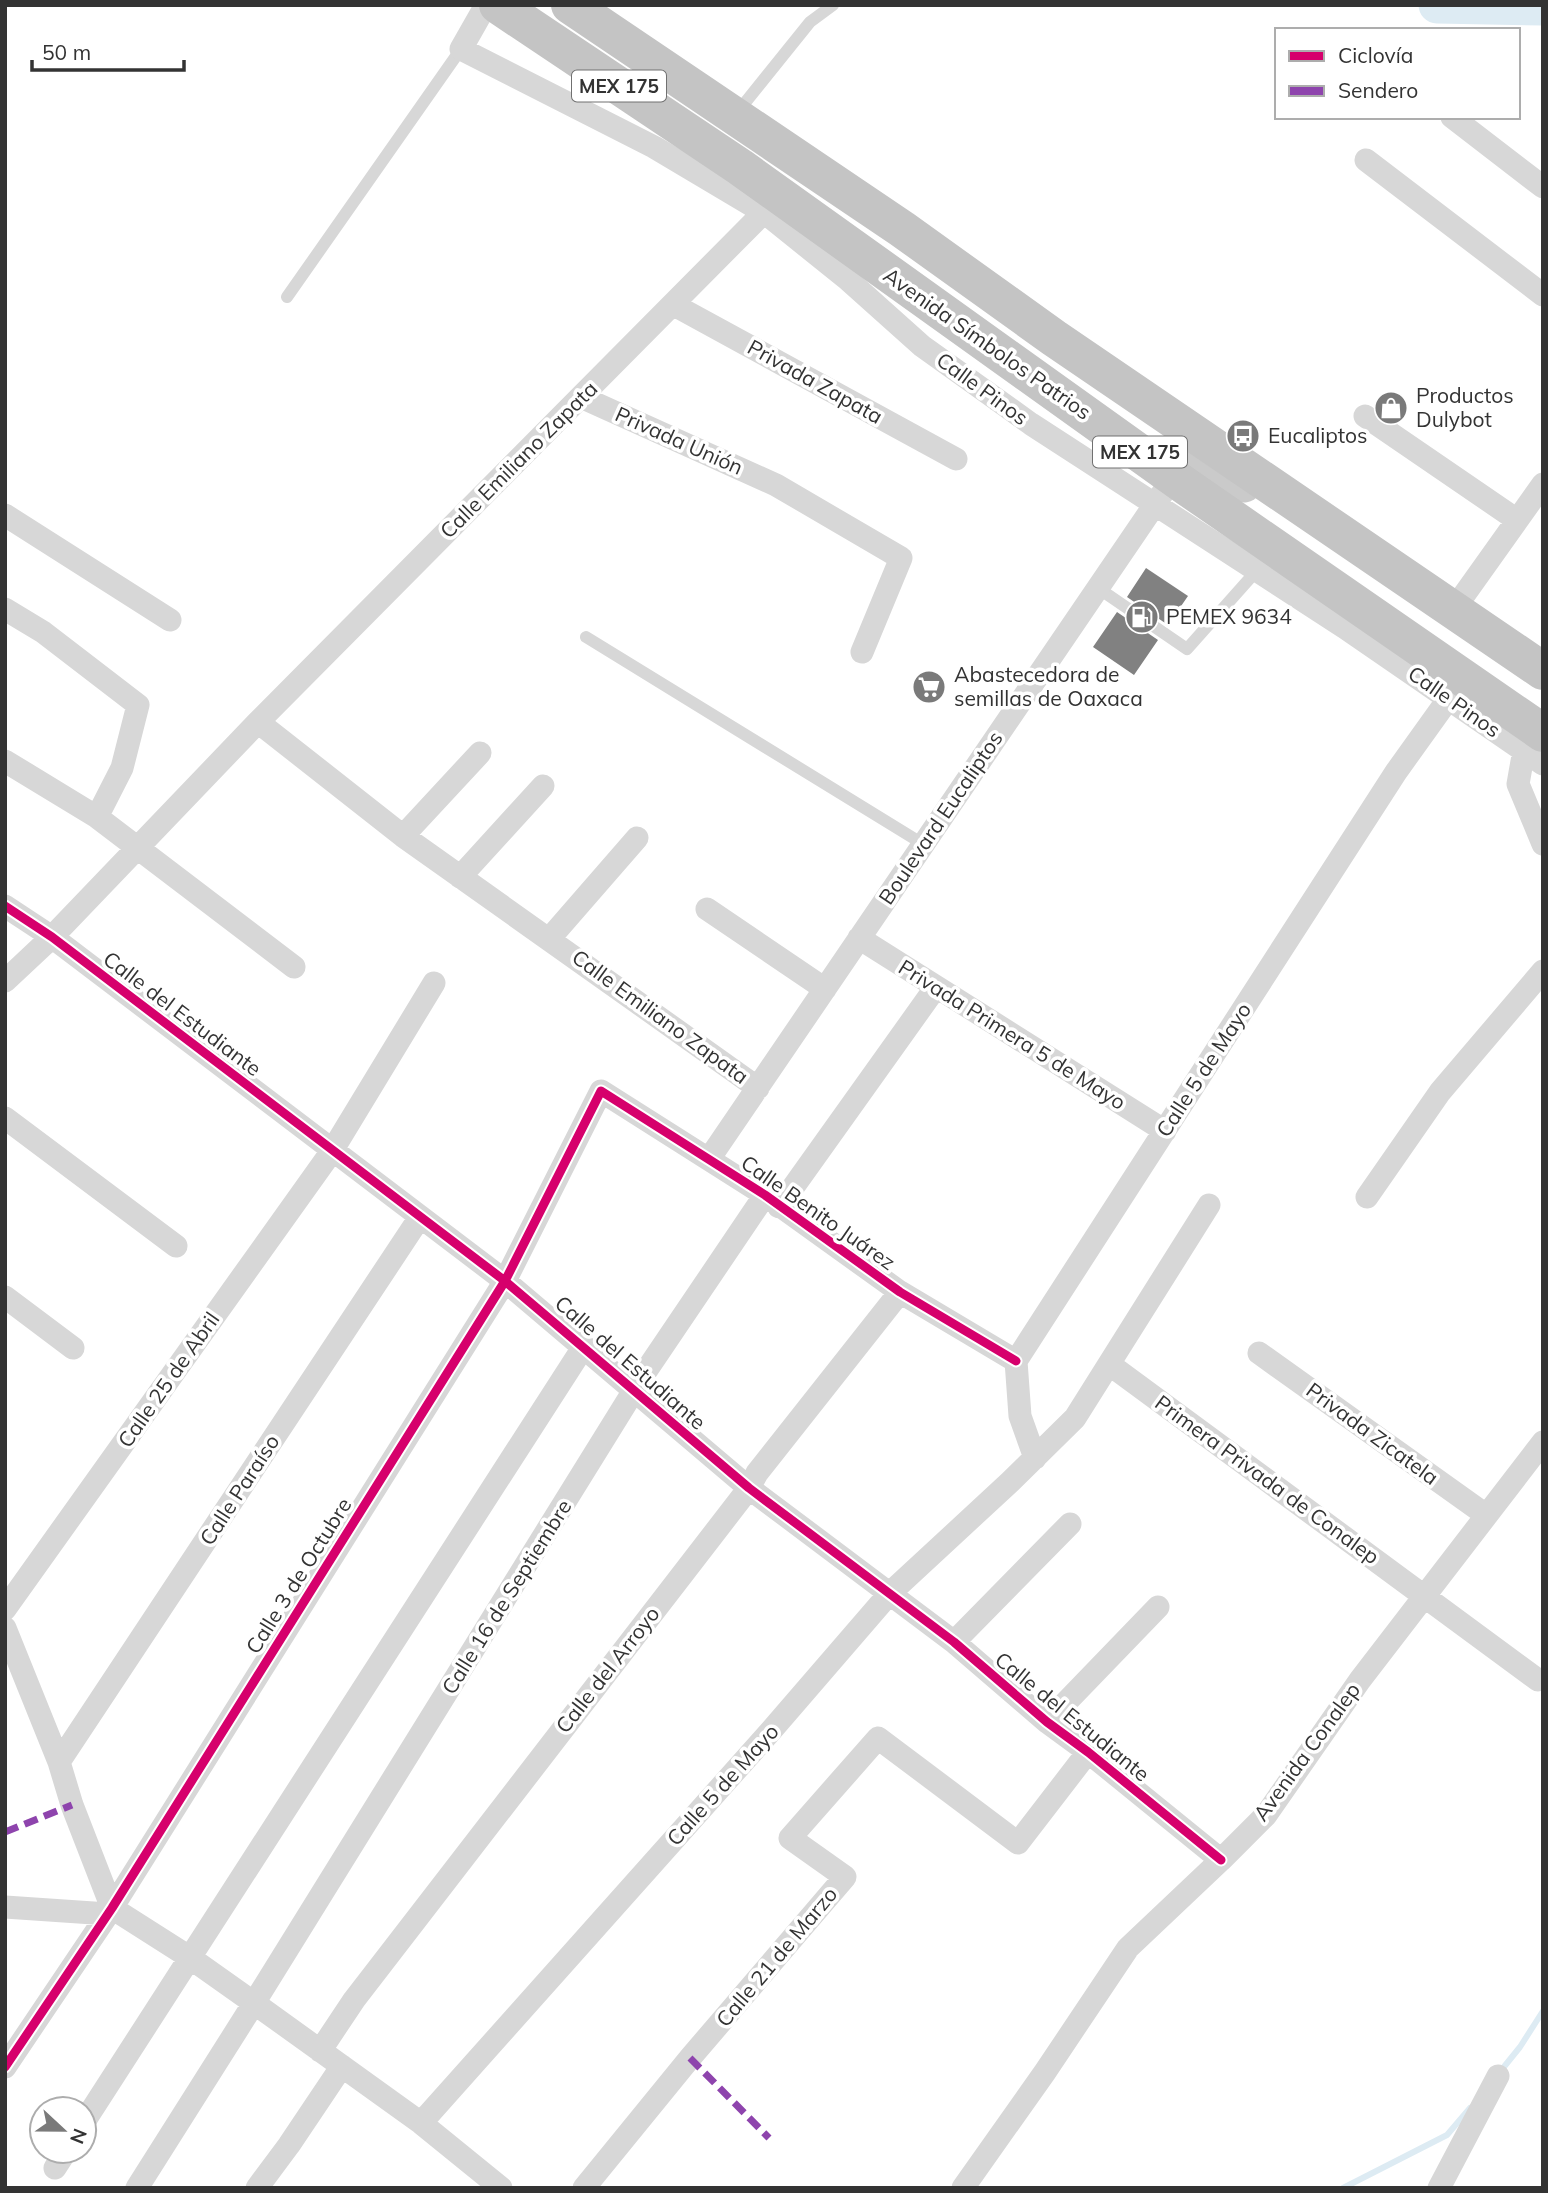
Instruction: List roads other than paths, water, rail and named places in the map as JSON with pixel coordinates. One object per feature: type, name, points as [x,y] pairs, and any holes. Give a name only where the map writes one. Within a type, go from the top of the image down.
[{"type":"highway","name":"Avenida Símbolos Patrios","points":[[498,5],[1164,490],[1533,741]]},
{"type":"highway","name":"Avenida Símbolos Patrios","points":[[570,5],[902,229],[1054,338],[1543,671]]},
{"type":"main road","points":[[1164,490],[1190,463],[1201,461],[1218,467],[1300,521],[1322,519]]},
{"type":"street","points":[[486,5],[461,49],[772,204]]},
{"type":"street","points":[[1455,119],[1543,187]]},
{"type":"street","points":[[1366,160],[1543,295]]},
{"type":"street","name":"Calle Emiliano Zapata","points":[[5,981],[52,937],[258,722],[772,204]]},
{"type":"street","name":"Privada Zapata","points":[[674,305],[956,459]]},
{"type":"street","name":"Privada Unión","points":[[582,397],[776,485],[901,558],[862,652]]},
{"type":"street","points":[[1365,416],[1517,520]]},
{"type":"street","points":[[1454,609],[1543,484]]},
{"type":"street","name":"Boulevard Eucaliptos","points":[[709,1159],[1164,490]]},
{"type":"street","points":[[5,515],[170,620]]},
{"type":"street","name":"Calle Pinos","points":[[1266,559],[1449,698],[1533,741],[1543,764]]},
{"type":"street","points":[[5,609],[43,632],[138,705],[122,768],[97,817]]},
{"type":"street","name":"Calle 5 de Mayo","points":[[1016,1361],[1396,772],[1449,698]]},
{"type":"street","name":"Calle Emiliano Zapata","points":[[258,722],[403,836],[758,1088]]},
{"type":"street","points":[[1533,741],[1518,784],[1543,844]]},
{"type":"street","points":[[403,836],[480,752]]},
{"type":"street","points":[[5,761],[97,817],[294,967]]},
{"type":"street","points":[[460,877],[543,786]]},
{"type":"street","points":[[550,938],[637,838]]},
{"type":"street","name":"Calle del Estudiante","points":[[5,906],[52,937],[505,1281],[749,1488],[954,1643],[1047,1722],[1222,1860]]},
{"type":"street","points":[[707,909],[825,989]]},
{"type":"street","name":"Privada Primera 5 de Mayo","points":[[859,938],[1165,1131]]},
{"type":"street","points":[[1367,1197],[1440,1092],[1543,971]]},
{"type":"street","name":"Calle 25 de Abril","points":[[5,1609],[332,1151],[434,983]]},
{"type":"street","name":"Calle 16 de Septiembre","points":[[137,2188],[634,1391],[772,1201],[936,987]]},
{"type":"street","name":"Calle Benito Juárez","points":[[601,1091],[772,1201],[900,1292],[1016,1361]]},
{"type":"street","name":"Calle 3 de Octubre","points":[[5,2067],[110,1911],[505,1281],[601,1091]]},
{"type":"street","points":[[5,1118],[176,1246]]},
{"type":"street","name":"Calle 5 de Mayo","points":[[421,2123],[769,1733],[889,1594],[1075,1418],[1209,1205]]},
{"type":"street","name":"Calle Paraíso","points":[[59,1762],[420,1217]]},
{"type":"street","name":"Calle del Arroyo","points":[[320,2050],[354,2000],[749,1488],[757,1473],[900,1292]]},
{"type":"street","points":[[5,1297],[73,1348]]},
{"type":"street","points":[[98,2100],[584,1346]]},
{"type":"street","name":"Privada Zicatela","points":[[1259,1353],[1486,1515]]},
{"type":"street","points":[[1016,1361],[1020,1416],[1035,1458]]},
{"type":"street","name":"Primera Privada de Conalep","points":[[1109,1364],[1538,1680]]},
{"type":"street","name":"Avenida Conalep","points":[[962,2188],[1038,2082],[1128,1948],[1266,1815],[1360,1680],[1543,1442]]},
{"type":"street","points":[[954,1643],[1070,1524]]},
{"type":"street","points":[[1047,1722],[1158,1607]]},
{"type":"street","points":[[5,1628],[13,1670],[59,1762],[110,1911]]},
{"type":"street","name":"Calle 21 de Marzo","points":[[584,2188],[690,2058],[845,1877],[790,1838],[878,1738],[1018,1843],[1088,1752]]},
{"type":"street","points":[[5,1907],[110,1911],[189,1957],[254,2003],[421,2123],[501,2188]]},
{"type":"street","points":[[259,2187],[342,2066]]},
{"type":"street","points":[[1438,2188],[1498,2076]]},
{"type":"lane","points":[[734,116],[810,22],[833,5]]},
{"type":"lane","points":[[287,296],[461,49]]},
{"type":"lane","points":[[1098,588],[1187,649],[1266,559]]},
{"type":"lane","points":[[586,637],[923,844]]},
{"type":"waterway","points":[[1437,5],[1543,7]]},
{"type":"waterway","points":[[1499,2073],[1543,2011]]},
{"type":"waterway","points":[[1343,2188],[1447,2135],[1470,2108]]},
{"type":"place","name":"Productos Dulybot","points":[[1391,408]]},
{"type":"place","name":"Eucaliptos","points":[[1243,436]]},
{"type":"place","name":"PEMEX 9634","points":[[1142,617]]},
{"type":"place","name":"Abastecedora de semillas de Oaxaca","points":[[929,687]]}]
